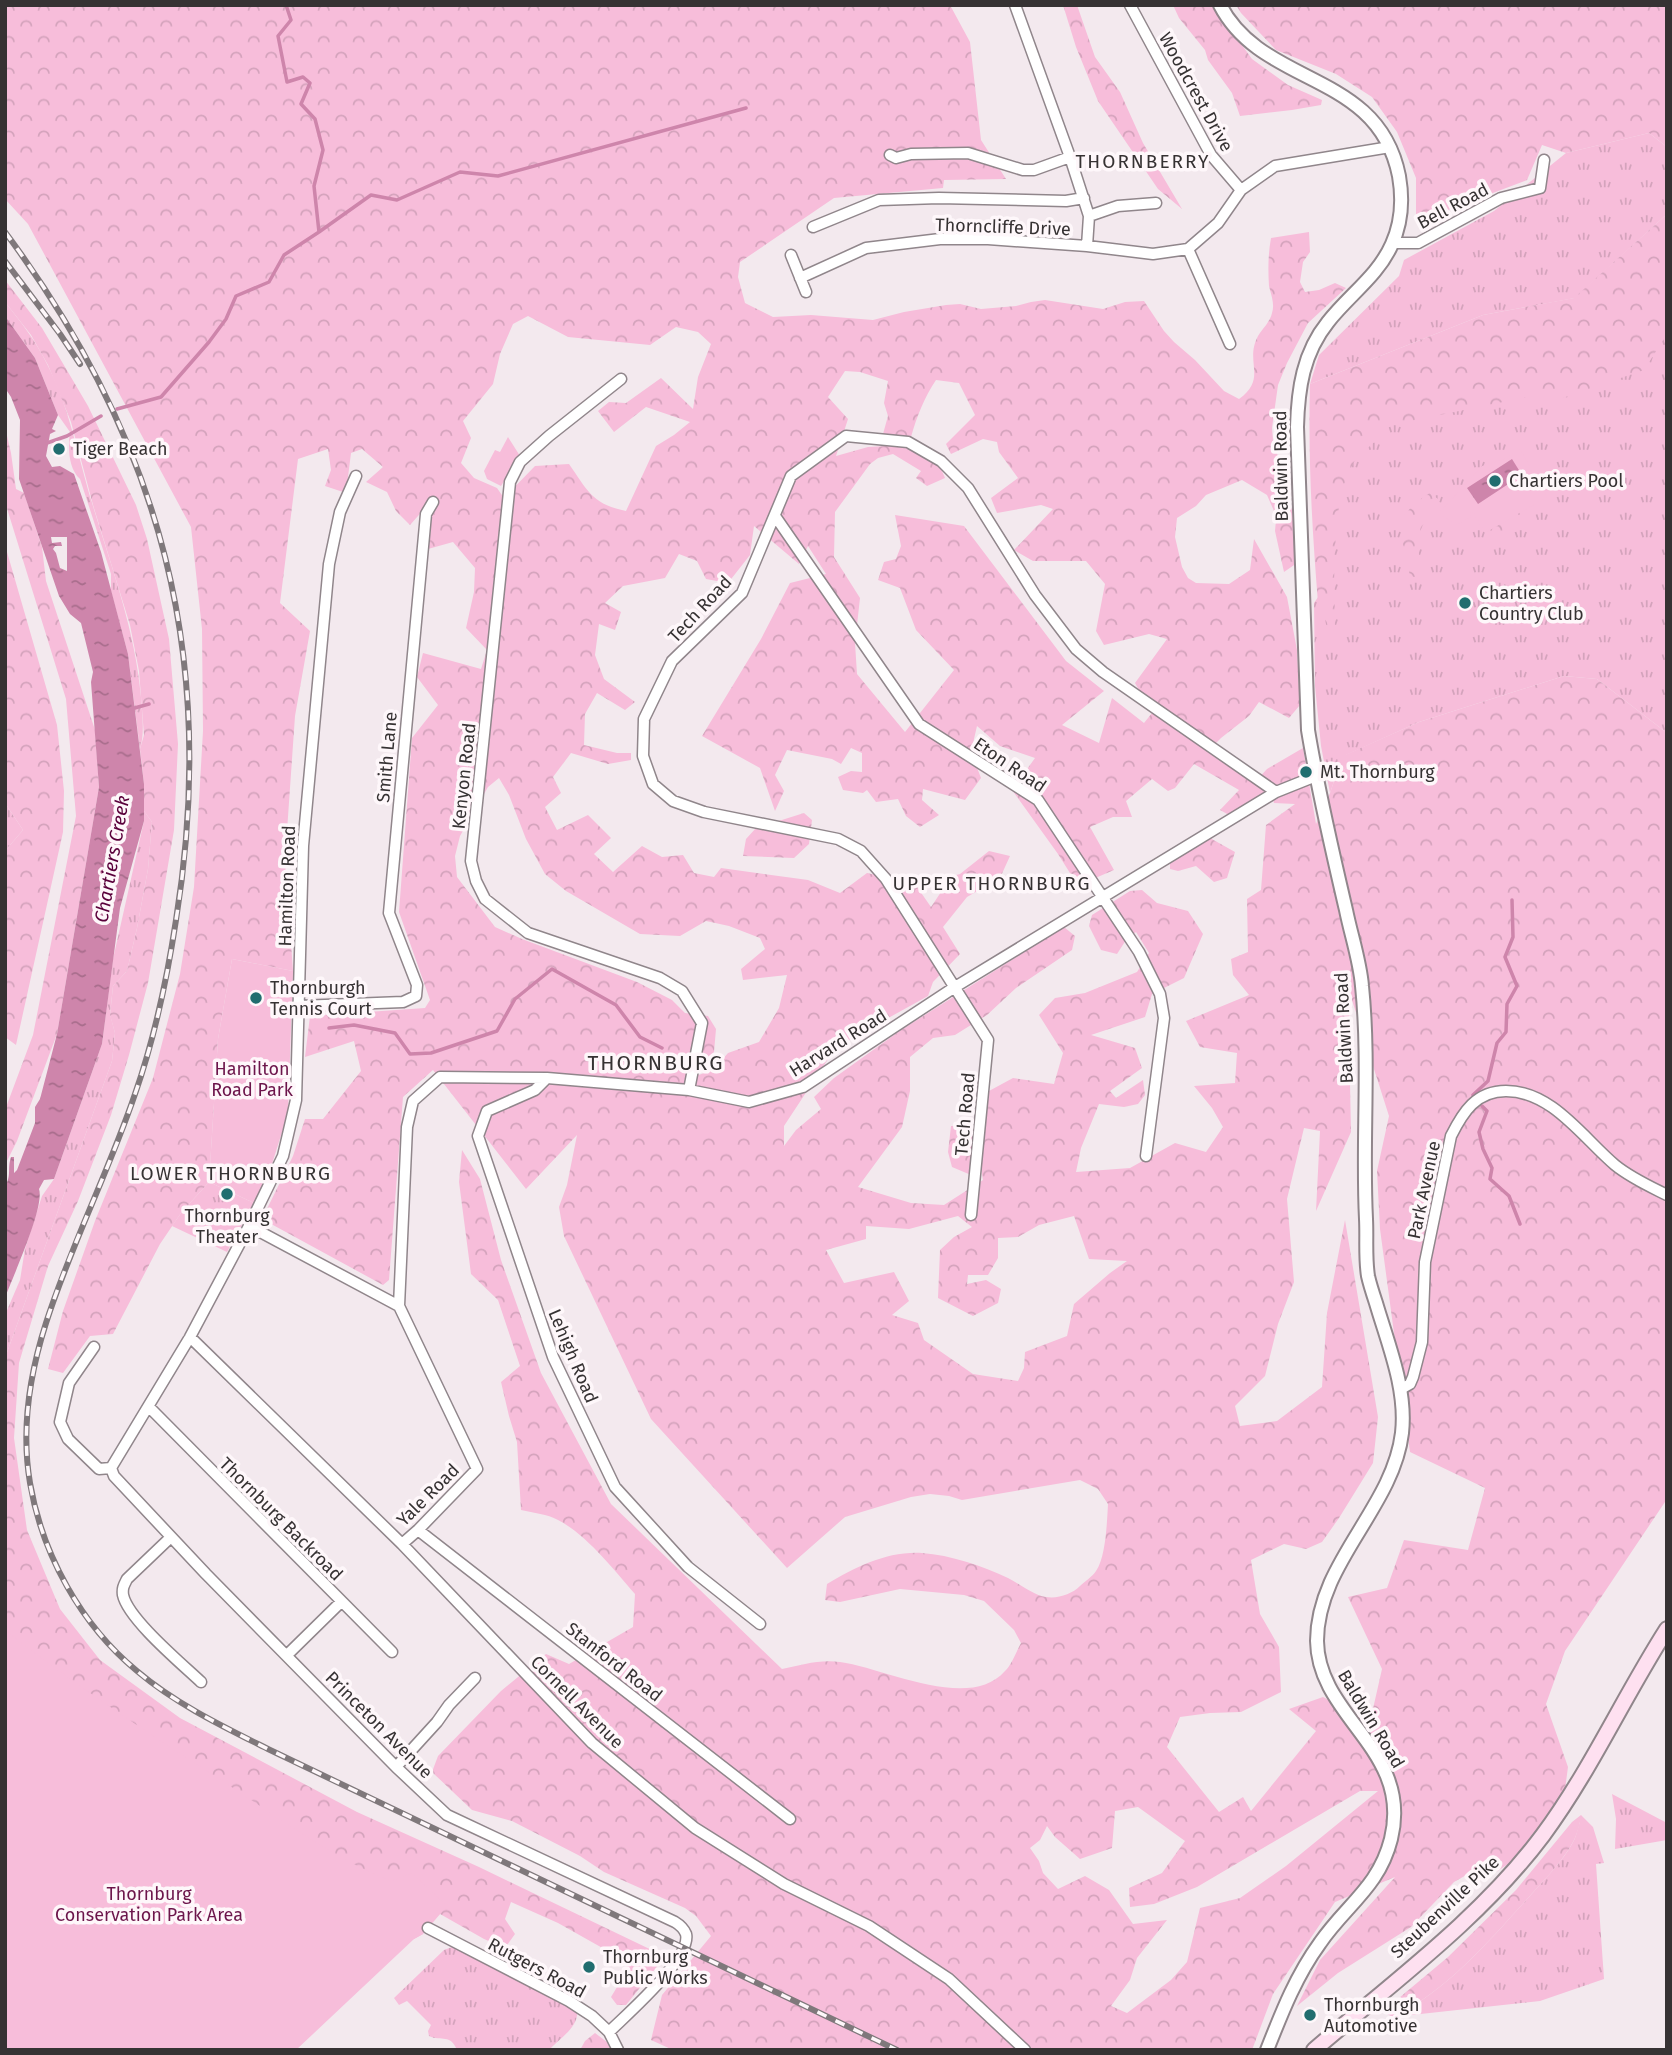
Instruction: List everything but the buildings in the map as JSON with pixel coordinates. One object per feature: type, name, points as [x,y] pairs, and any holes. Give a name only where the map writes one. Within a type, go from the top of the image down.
[{"type":"main road","name":"Steubenville Pike","points":[[1314,2050],[1463,1922],[1491,1895],[1541,1837],[1568,1800],[1667,1629]]},
{"type":"street","name":"Thorncliffe Drive","points":[[1015,5],[1084,198],[1089,216],[1087,246]]},
{"type":"street","name":"Woodcrest Drive","points":[[1130,5],[1211,155],[1241,190]]},
{"type":"street","name":"Baldwin Road","points":[[1220,5],[1238,31],[1255,47],[1343,94],[1358,105],[1382,132],[1397,165],[1401,185],[1399,223],[1392,243],[1371,277],[1329,320],[1318,336],[1308,354],[1297,399],[1308,730],[1315,776],[1362,984],[1366,1053],[1363,1168],[1368,1276],[1401,1389],[1402,1433],[1395,1461],[1382,1490],[1326,1594],[1318,1622],[1317,1644],[1329,1687],[1371,1745],[1386,1775],[1391,1787],[1394,1810],[1392,1837],[1382,1864],[1369,1888],[1323,1938],[1302,1968],[1266,2050]]},
{"type":"street","points":[[1230,344],[1188,249],[1218,223],[1241,190],[1275,166],[1390,147]]},
{"type":"street","points":[[890,155],[896,158],[911,154],[968,153],[1023,170],[1034,170],[1070,157]]},
{"type":"street","name":"Bell Road","points":[[1392,243],[1418,243],[1502,198],[1540,188],[1544,160]]},
{"type":"street","points":[[813,227],[879,200],[939,198],[1066,201],[1084,198]]},
{"type":"street","points":[[1089,216],[1118,206],[1156,202]]},
{"type":"street","name":"Thorncliffe Drive","points":[[800,278],[866,248],[940,239],[988,239],[1153,254],[1188,249]]},
{"type":"street","points":[[791,255],[806,292]]},
{"type":"street","name":"Kenyon Road","points":[[621,379],[549,436],[520,463],[510,482],[471,861],[476,881],[485,899],[528,933],[660,978],[682,991],[702,1023],[689,1090]]},
{"type":"street","name":"Tech Road","points":[[971,1215],[988,1040],[886,879],[861,851],[838,839],[704,812],[673,801],[653,784],[643,756],[644,719],[672,661],[742,593],[791,476],[846,436],[908,442],[941,461],[968,488],[1035,595],[1076,649],[1103,672],[1276,792]]},
{"type":"street","name":"Hamilton Road","points":[[111,1468],[190,1337],[284,1156],[296,1100],[303,846],[329,564],[340,512],[356,476]]},
{"type":"street","name":"Smith Lane","points":[[299,1006],[403,1002],[416,996],[418,990],[389,913],[426,514],[433,502]]},
{"type":"street","name":"Eton Road","points":[[775,516],[919,724],[1038,800],[1139,952],[1160,994],[1163,1026],[1146,1156]]},
{"type":"street","name":"Harvard Road","points":[[477,1469],[399,1306],[407,1127],[413,1101],[440,1077],[547,1078],[689,1090],[749,1102],[803,1087],[955,987],[1276,792],[1315,776]]},
{"type":"street","name":"Lehigh Road","points":[[547,1078],[535,1090],[487,1111],[478,1136],[553,1357],[615,1487],[688,1567],[760,1624]]},
{"type":"street","name":"Park Avenue","points":[[1401,1389],[1410,1384],[1422,1342],[1425,1262],[1451,1136],[1459,1119],[1470,1105],[1482,1096],[1498,1091],[1517,1091],[1533,1095],[1561,1115],[1627,1174],[1667,1195]]},
{"type":"street","points":[[249,1226],[399,1306]]},
{"type":"street","name":"Cornell Avenue","points":[[190,1337],[401,1544],[592,1743],[695,1828],[784,1884],[869,1926],[949,1979],[1025,2050]]},
{"type":"street","points":[[94,1347],[69,1383],[60,1422],[68,1439],[99,1469],[111,1468]]},
{"type":"street","name":"Thornburg Backroad","points":[[149,1407],[393,1652]]},
{"type":"street","name":"Princeton Avenue","points":[[111,1468],[114,1476],[171,1537],[396,1767],[447,1815],[682,1927],[686,1941],[676,1963],[609,2032]]},
{"type":"street","name":"Yale Road","points":[[401,1544],[477,1469]]},
{"type":"street","name":"Stanford Road","points":[[418,1530],[790,1819]]},
{"type":"street","points":[[171,1537],[127,1579],[123,1587],[123,1597],[143,1626],[201,1682]]},
{"type":"street","points":[[287,1655],[341,1602]]},
{"type":"street","points":[[396,1767],[475,1678]]},
{"type":"street","name":"Rutgers Road","points":[[428,1928],[569,2001],[592,2016],[609,2032],[618,2050]]},
{"type":"green space","points":[[5,5],[950,5],[970,42],[981,140],[1006,179],[944,180],[943,188],[834,198],[740,262],[738,277],[745,303],[773,317],[811,315],[873,320],[904,312],[960,304],[981,309],[1045,300],[1103,309],[1125,302],[1144,301],[1174,342],[1224,391],[1239,399],[1252,384],[1254,345],[1273,310],[1268,274],[1271,238],[1309,232],[1310,252],[1303,262],[1300,282],[1305,292],[1319,290],[1335,283],[1346,288],[1308,323],[1278,385],[1273,440],[1281,466],[1285,494],[1295,517],[1297,563],[1284,572],[1275,531],[1276,520],[1267,495],[1242,480],[1206,495],[1196,506],[1177,518],[1175,537],[1182,567],[1188,578],[1196,583],[1229,584],[1250,570],[1254,539],[1287,597],[1297,650],[1300,705],[1289,718],[1259,702],[1249,716],[1208,751],[1255,782],[1267,769],[1303,748],[1316,824],[1337,772],[1348,768],[1345,755],[1419,722],[1564,676],[1597,679],[1667,733],[1667,1499],[1565,1651],[1546,1704],[1568,1767],[1564,1797],[1522,1855],[1496,1872],[1491,1861],[1454,1882],[1411,1927],[1338,1973],[1297,2006],[1320,1960],[1395,1877],[1335,1902],[1273,1994],[1252,2050],[673,2050],[651,2040],[662,1995],[711,1936],[696,1916],[685,1908],[604,1872],[580,1856],[512,1821],[472,1810],[432,1772],[438,1756],[501,1691],[546,1654],[569,1664],[633,1627],[635,1594],[600,1554],[569,1527],[549,1516],[521,1510],[517,1442],[501,1382],[520,1366],[498,1300],[471,1274],[459,1182],[462,1150],[480,1179],[501,1260],[541,1373],[611,1504],[782,1669],[833,1661],[949,1688],[970,1688],[989,1683],[1005,1671],[1021,1643],[1014,1630],[984,1601],[964,1595],[900,1589],[840,1602],[825,1600],[827,1584],[884,1557],[922,1553],[977,1565],[1041,1596],[1064,1595],[1077,1589],[1099,1565],[1105,1539],[1108,1504],[1098,1489],[1080,1480],[962,1500],[930,1494],[911,1497],[845,1517],[787,1568],[651,1419],[564,1236],[559,1207],[567,1185],[577,1135],[526,1189],[433,1070],[403,1097],[389,1280],[383,1285],[262,1219],[293,1156],[305,1119],[323,1119],[361,1071],[354,1041],[305,1057],[310,1016],[425,1008],[430,1000],[399,912],[412,738],[438,705],[417,677],[423,653],[481,669],[487,650],[466,628],[474,592],[475,568],[453,542],[428,549],[431,528],[426,507],[410,525],[396,511],[387,492],[366,482],[383,467],[362,449],[351,453],[346,493],[325,486],[331,470],[328,449],[298,459],[280,603],[310,631],[295,716],[285,860],[293,971],[232,959],[218,1039],[209,1182],[181,1213],[160,1244],[113,1334],[90,1336],[63,1373],[48,1369],[63,1311],[95,1221],[153,1078],[180,974],[194,887],[203,731],[202,629],[191,527],[28,224],[5,199]],"holes":[[[528,316],[568,337],[650,345],[676,327],[698,332],[711,344],[698,377],[693,409],[661,378],[626,403],[609,402],[598,411],[614,432],[646,407],[690,422],[656,446],[626,511],[598,500],[586,489],[569,464],[535,466],[504,498],[497,488],[474,478],[461,463],[471,438],[463,421],[493,384],[500,354],[513,324]],[[845,371],[860,372],[888,381],[884,403],[888,416],[883,434],[911,437],[921,407],[936,380],[959,383],[975,415],[946,444],[951,454],[983,439],[997,442],[999,452],[1018,478],[991,498],[997,513],[1041,505],[1053,509],[1014,550],[1033,561],[1086,561],[1105,584],[1096,631],[1104,645],[1149,634],[1167,639],[1135,683],[1152,713],[1144,723],[1112,698],[1099,743],[1062,725],[1104,691],[1066,661],[964,526],[895,515],[901,546],[896,559],[884,562],[878,580],[900,588],[916,630],[954,670],[905,732],[857,674],[855,643],[860,598],[834,557],[835,512],[870,464],[878,458],[893,454],[921,471],[916,478],[927,486],[945,478],[939,464],[904,445],[868,447],[836,456],[848,419],[828,397]],[[754,526],[799,564],[808,546],[826,574],[790,583],[761,639],[702,736],[760,768],[775,811],[784,791],[775,775],[787,750],[832,759],[841,764],[851,748],[862,753],[862,772],[851,771],[838,777],[843,790],[863,793],[867,790],[876,802],[898,799],[906,816],[920,827],[939,815],[922,800],[923,789],[965,800],[981,778],[971,752],[977,726],[1000,746],[1035,758],[1012,790],[1075,881],[1086,882],[1114,870],[1090,827],[1113,817],[1132,817],[1126,801],[1152,779],[1168,791],[1175,788],[1194,764],[1239,790],[1220,810],[1229,815],[1271,793],[1274,803],[1295,804],[1266,825],[1261,890],[1247,899],[1248,952],[1231,959],[1233,975],[1249,995],[1186,1021],[1200,1047],[1237,1053],[1235,1083],[1194,1086],[1223,1127],[1206,1152],[1175,1143],[1130,1168],[1076,1172],[1081,1148],[1099,1104],[1124,1107],[1138,1104],[1145,1095],[1143,1080],[1116,1098],[1110,1091],[1142,1068],[1135,1048],[1091,1035],[1145,1017],[1152,994],[1184,978],[1203,934],[1188,911],[1157,903],[1142,890],[1130,891],[1092,915],[1089,926],[1101,950],[1117,954],[1126,940],[1136,932],[1149,953],[1137,972],[1085,993],[1055,998],[1039,1015],[1063,1053],[1054,1084],[1013,1078],[989,1091],[985,1125],[951,1126],[948,1152],[952,1167],[971,1175],[981,1169],[983,1180],[944,1205],[911,1203],[858,1187],[902,1127],[910,1091],[910,1057],[933,1038],[955,1035],[987,1015],[1016,988],[1072,950],[1075,936],[1064,927],[901,1030],[834,1078],[814,1097],[821,1109],[796,1130],[784,1146],[784,1126],[836,1047],[928,996],[933,982],[960,954],[943,927],[967,897],[1000,878],[1010,856],[989,851],[960,874],[945,878],[945,886],[931,907],[915,884],[867,873],[840,893],[808,880],[721,868],[714,877],[694,873],[683,855],[662,857],[642,846],[613,872],[594,854],[611,838],[588,815],[557,830],[545,807],[561,793],[553,777],[571,753],[608,764],[631,760],[631,753],[617,753],[584,745],[585,714],[597,693],[625,710],[635,702],[604,679],[595,655],[599,624],[615,630],[621,612],[605,603],[623,586],[665,578],[679,554],[697,561],[706,579],[728,583],[750,555]],[[499,778],[545,874],[566,891],[640,934],[680,936],[706,921],[729,926],[760,938],[765,949],[741,969],[743,980],[787,975],[779,1008],[759,1042],[728,1053],[713,1070],[684,1080],[714,1052],[716,1029],[708,1016],[685,1013],[672,1000],[637,982],[495,927],[457,877],[455,856],[460,836],[488,787]],[[1351,997],[1389,1116],[1377,1171],[1380,1229],[1410,1452],[1485,1488],[1468,1550],[1404,1540],[1387,1588],[1348,1597],[1382,1669],[1370,1722],[1323,1697],[1289,1709],[1316,1731],[1251,1811],[1243,1797],[1219,1812],[1167,1747],[1180,1717],[1241,1712],[1281,1692],[1279,1647],[1260,1614],[1251,1560],[1284,1544],[1306,1549],[1322,1542],[1373,1463],[1378,1417],[1345,1220],[1327,1313],[1322,1387],[1277,1421],[1240,1426],[1235,1406],[1265,1376],[1278,1324],[1294,1282],[1287,1199],[1304,1128],[1320,1131],[1316,1211],[1351,1132],[1350,1084],[1345,1067]],[[958,1216],[972,1227],[954,1237],[940,1250],[938,1298],[973,1316],[998,1303],[1001,1289],[986,1280],[967,1284],[968,1275],[988,1275],[998,1258],[998,1238],[1018,1237],[1039,1225],[1074,1216],[1089,1259],[1127,1261],[1074,1304],[1067,1336],[1025,1352],[1024,1368],[1018,1381],[973,1374],[924,1340],[918,1323],[892,1315],[909,1301],[894,1272],[844,1283],[826,1250],[866,1239],[866,1226],[909,1229]],[[1360,1791],[1378,1791],[1286,1866],[1240,1898],[1200,1908],[1187,1962],[1171,1980],[1127,2013],[1111,2006],[1130,1980],[1137,1958],[1167,1920],[1133,1924],[1109,1890],[1085,1876],[1058,1889],[1043,1873],[1030,1848],[1040,1840],[1047,1826],[1055,1837],[1080,1859],[1112,1848],[1115,1811],[1138,1807],[1185,1841],[1162,1873],[1129,1888],[1130,1907],[1154,1904],[1197,1887]]]},
{"type":"green space","points":[[1063,5],[1077,5],[1095,57],[1120,92],[1143,143],[1182,209],[1158,189],[1098,101],[1076,47]]},
{"type":"green space","points":[[1173,5],[1213,5],[1252,59],[1288,85],[1322,100],[1321,105],[1240,116],[1232,93],[1208,60],[1205,50],[1179,18]]},
{"type":"green space","points":[[1236,5],[1667,5],[1667,147],[1649,133],[1566,153],[1542,145],[1527,180],[1416,222],[1416,178],[1397,132],[1372,97],[1336,74],[1276,50]]},
{"type":"green space","points":[[1649,133],[1667,147],[1667,214],[1575,298],[1483,315],[1310,384],[1319,355],[1399,276],[1404,260],[1494,211],[1566,153]]},
{"type":"green space","points":[[1667,214],[1667,334],[1644,370],[1551,402],[1532,396],[1391,425],[1353,463],[1340,495],[1334,558],[1335,629],[1327,631],[1324,612],[1318,603],[1314,548],[1310,384],[1483,315],[1574,298]]},
{"type":"green space","name":"Thornburg Conservation Park Area","points":[[5,280],[42,328],[88,406],[136,505],[147,539],[169,639],[178,744],[174,830],[148,983],[111,1115],[78,1201],[48,1266],[19,1363],[14,1438],[27,1530],[60,1609],[100,1660],[180,1718],[357,1812],[660,1954],[660,1963],[626,2005],[617,2005],[611,1997],[628,1969],[622,1959],[558,1923],[511,1902],[505,1919],[515,1934],[505,1948],[412,1898],[423,1934],[414,1939],[24,2050],[5,1989],[5,1358],[112,1061],[115,1033],[110,1015],[113,986],[127,971],[148,869],[152,822],[144,811],[140,749],[144,735],[139,671],[130,625],[71,422],[48,365],[31,335],[5,302]]},
{"type":"green space","name":"Chartiers Country Club","points":[[1667,288],[1667,733],[1597,679],[1564,676],[1419,722],[1346,755],[1348,768],[1337,772],[1330,793],[1321,746],[1315,686],[1314,603],[1325,587],[1324,487],[1359,425]]},
{"type":"green space","points":[[5,302],[43,356],[68,416],[134,648],[141,697],[140,749],[128,654],[111,591],[111,574],[80,479],[71,463],[70,432],[58,415],[35,358],[5,316]]},
{"type":"green space","points":[[5,427],[16,489],[24,493],[42,547],[46,581],[95,730],[99,787],[57,1034],[17,1141],[5,1165],[5,1110],[33,1035],[76,816],[66,699],[5,502]]},
{"type":"green space","points":[[508,437],[520,456],[501,486],[487,479],[484,471],[495,450],[500,452]]},
{"type":"green space","points":[[1520,449],[1547,497],[1485,533],[1473,512],[1470,513],[1471,517],[1456,525],[1439,513],[1482,466],[1502,460]]},
{"type":"green space","points":[[1430,493],[1438,499],[1439,504],[1425,522],[1419,537],[1422,576],[1419,578],[1410,576],[1401,525],[1410,509]]},
{"type":"green space","points":[[1541,496],[1551,498],[1547,506],[1492,539],[1485,535],[1489,528]]},
{"type":"green space","points":[[5,545],[57,725],[64,791],[63,832],[16,1045],[5,1037],[5,851],[23,830],[5,803]]},
{"type":"green space","points":[[5,803],[23,830],[5,851]]},
{"type":"green space","points":[[144,811],[152,822],[148,869],[127,971],[113,986],[110,1014],[115,1033],[112,1061],[5,1358],[5,1315],[20,1280],[25,1249],[42,1196],[54,1179],[102,1044],[113,959]]},
{"type":"green space","points":[[804,813],[812,820],[809,844],[794,858],[743,856],[746,839],[756,828]]},
{"type":"green space","points":[[1210,838],[1235,852],[1227,878],[1214,882],[1196,866],[1178,871],[1170,869],[1170,860]]},
{"type":"green space","name":"Hamilton Road Park","points":[[232,959],[293,971],[288,1113],[272,1164],[254,1203],[209,1182],[218,1039]]},
{"type":"green space","points":[[209,1182],[254,1203],[227,1252],[172,1226]]},
{"type":"green space","name":"Thornburg Conservation Park Area","points":[[5,1630],[116,1711],[308,1838],[391,1881],[412,1873],[447,1906],[423,1934],[414,1939],[296,2050],[5,2050]]},
{"type":"green space","points":[[1612,1794],[1667,1823],[1667,1840],[1615,1849],[1616,1819]]},
{"type":"green space","points":[[1581,1815],[1593,1827],[1604,1863],[1596,1864],[1604,1979],[1540,2001],[1393,2017],[1413,2006],[1449,1979],[1498,1931],[1566,1853],[1580,1822],[1572,1822]]},
{"type":"green space","points":[[1572,1822],[1580,1822],[1566,1853],[1483,1947],[1449,1979],[1413,2006],[1393,2017],[1387,2014],[1393,2003],[1448,1957],[1516,1890]]},
{"type":"green space","points":[[452,1947],[577,2011],[572,2027],[549,2050],[457,2050],[452,2041],[429,2036],[431,2025],[407,2001],[399,2005],[394,1998],[444,1950]]},
{"type":"green space","points":[[595,2033],[607,2042],[611,2050],[580,2050],[585,2041]]},
{"type":"water","name":"Chartiers Creek","points":[[5,316],[35,358],[58,415],[52,429],[56,431],[50,434],[46,456],[52,467],[60,466],[74,474],[101,552],[128,654],[144,784],[144,821],[120,908],[102,1044],[54,1179],[44,1180],[39,1189],[40,1198],[33,1226],[5,1298],[5,1187],[9,1165],[11,1157],[14,1157],[14,1173],[17,1170],[35,1123],[35,1107],[40,1099],[57,1034],[99,787],[91,682],[93,672],[81,623],[70,614],[59,596],[19,479],[20,420],[5,388]],"holes":[[[51,537],[67,537],[67,571],[60,568],[53,549],[55,546],[62,546],[61,542],[52,543]]]},
{"type":"water","name":"Chartiers Pool","points":[[1512,459],[1522,475],[1478,504],[1467,488]]},
{"type":"waterway","points":[[117,409],[161,397],[209,342],[226,319],[236,296],[269,282],[284,255],[319,232],[314,186],[323,150],[315,119],[301,104],[310,83],[303,77],[287,82],[278,36],[291,20],[286,5]]},
{"type":"waterway","points":[[319,232],[371,195],[397,200],[460,172],[498,176],[746,108]]},
{"type":"waterway","points":[[47,443],[67,436],[101,416]]},
{"type":"waterway","points":[[131,709],[149,704]]},
{"type":"waterway","points":[[1473,1095],[1488,1081],[1497,1043],[1506,1032],[1507,1004],[1517,986],[1505,957],[1513,937],[1512,900]]},
{"type":"waterway","points":[[329,1028],[354,1025],[395,1033],[410,1054],[431,1053],[497,1031],[515,999],[552,969],[616,1005],[640,1037],[662,1048]]},
{"type":"waterway","points":[[1482,1106],[1487,1111],[1479,1132],[1492,1168],[1490,1179],[1509,1196],[1520,1224]]},
{"type":"railway","points":[[5,232],[59,311],[104,392],[139,474],[165,557],[182,643],[189,732],[187,824],[176,920],[154,1029],[125,1123],[56,1294],[40,1342],[32,1382],[27,1422],[27,1463],[36,1510],[54,1562],[82,1610],[117,1653],[152,1683],[200,1714],[897,2050]]},
{"type":"railway","points":[[5,261],[80,364]]},
{"type":"place","name":"Tiger Beach","points":[[59,449]]},
{"type":"place","name":"Chartiers Pool","points":[[1495,481]]},
{"type":"place","name":"Chartiers Country Club","points":[[1465,603]]},
{"type":"place","name":"Mt. Thornburg","points":[[1306,772]]},
{"type":"place","name":"Thornburgh Tennis Court","points":[[256,998]]},
{"type":"place","name":"Thornburg Theater","points":[[227,1194]]},
{"type":"place","name":"Thornburg Public Works","points":[[589,1967]]},
{"type":"place","name":"Thornburgh Automotive","points":[[1310,2015]]},
{"type":"district","name":"THORNBERRY","points":[[1143,161]]},
{"type":"district","name":"UPPER THORNBURG","points":[[992,883]]},
{"type":"district","name":"THORNBURG","points":[[656,1063]]},
{"type":"district","name":"LOWER THORNBURG","points":[[231,1173]]}]
